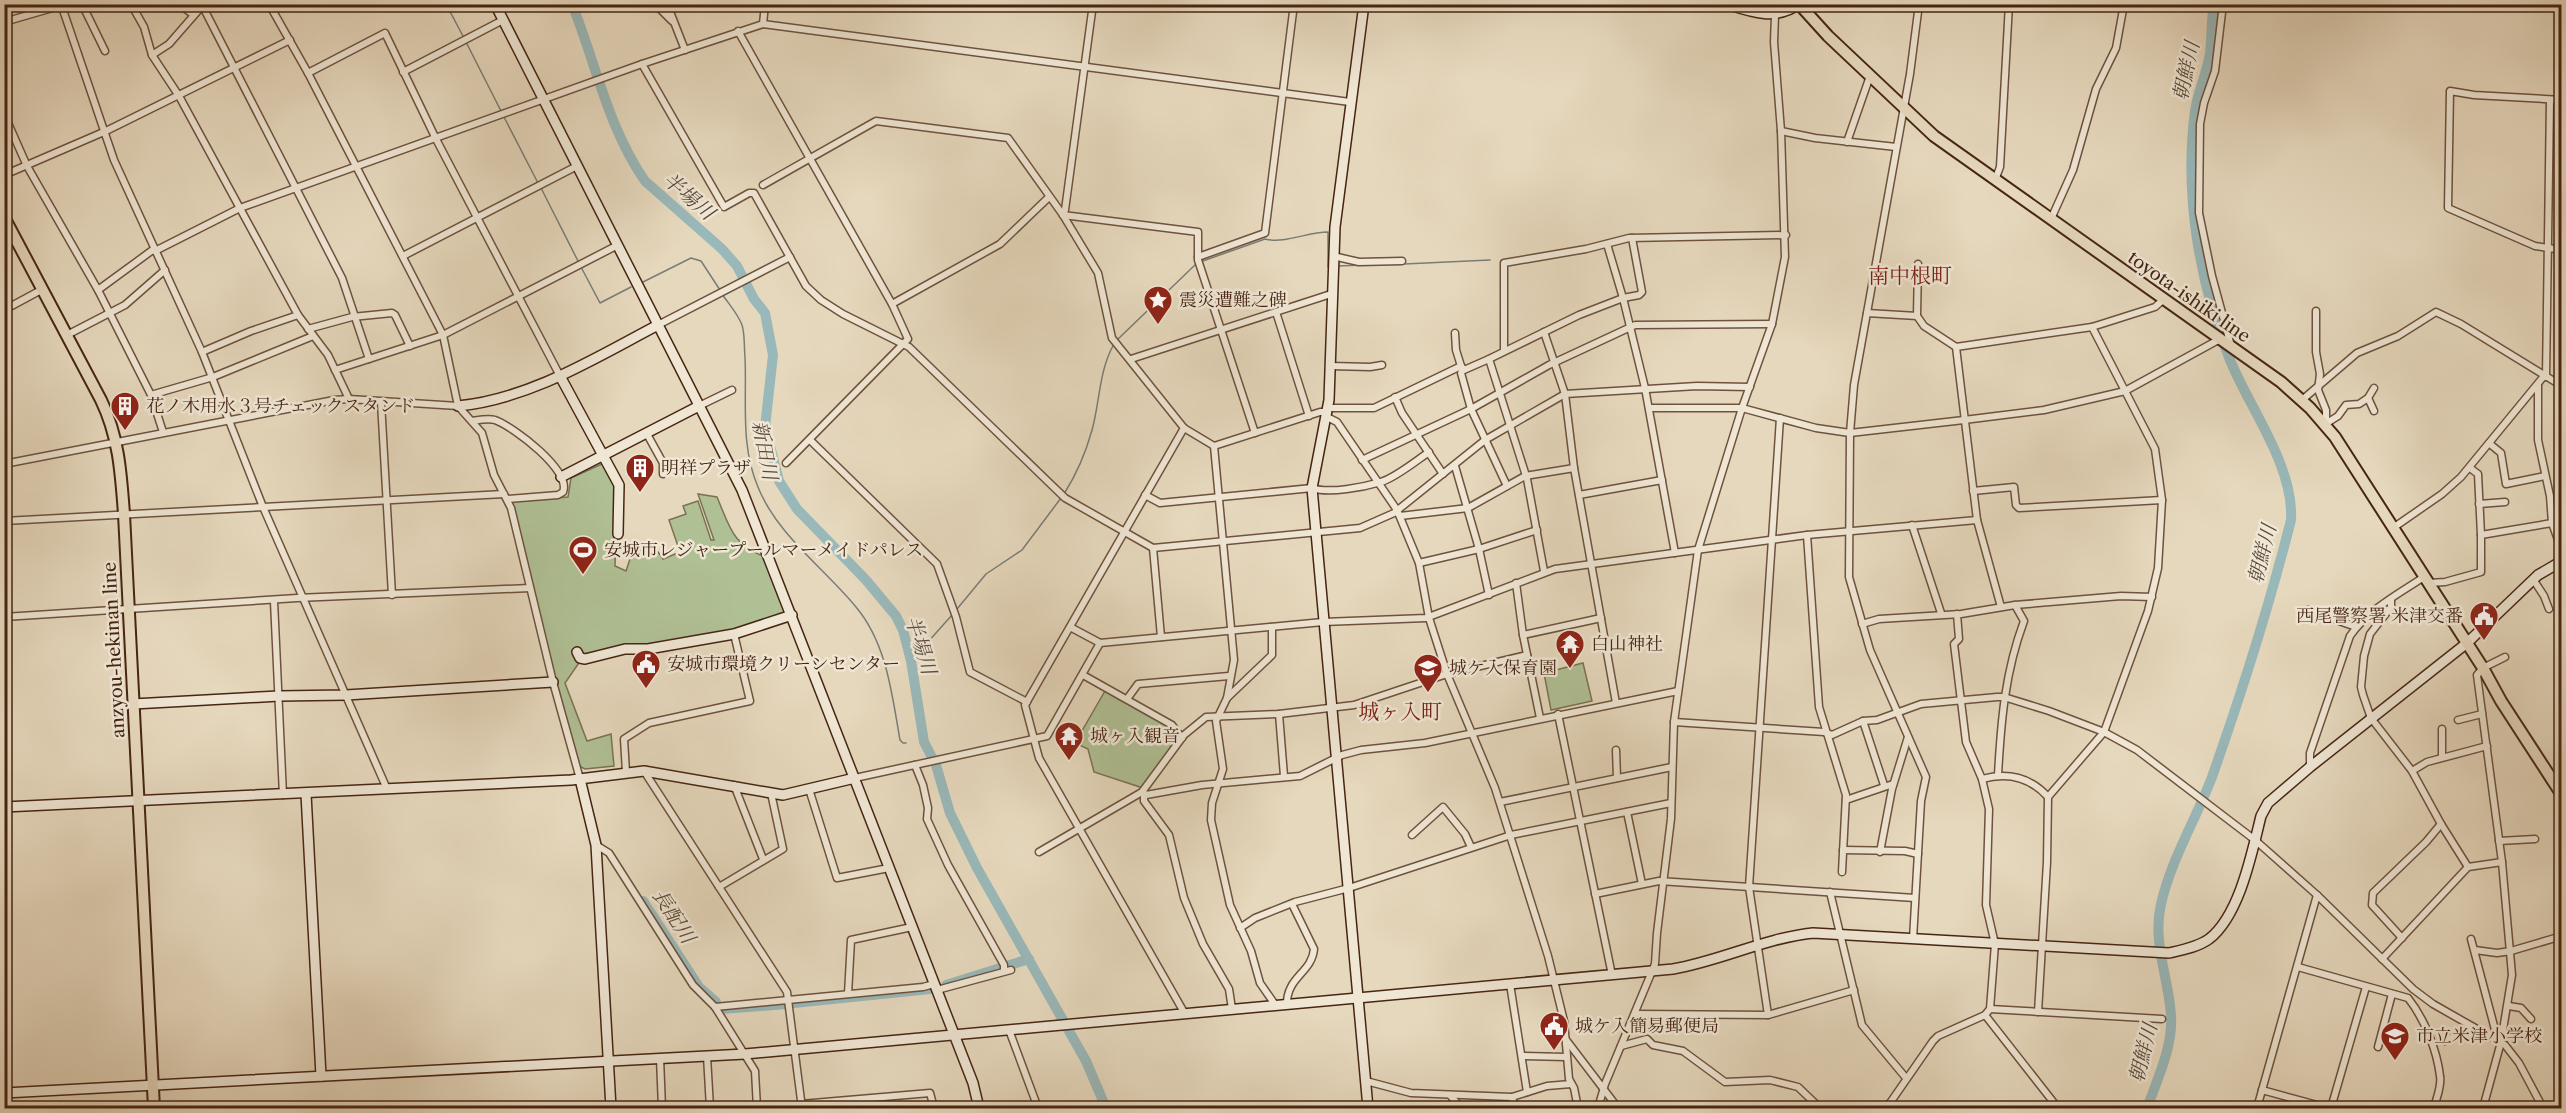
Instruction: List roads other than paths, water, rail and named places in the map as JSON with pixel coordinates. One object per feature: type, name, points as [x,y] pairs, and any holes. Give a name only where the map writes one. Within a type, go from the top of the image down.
[{"type":"main road","name":"toyota-ishiki line","points":[[1799,4],[1870,76],[1934,135],[2302,400],[2326,425],[2483,668],[2506,697],[2562,783]]},
{"type":"main road","name":"anzyou-hekinan line","points":[[4,218],[44,289],[107,412],[117,442],[124,514],[154,1108]]},
{"type":"main road","name":"toyota-ishiki line","points":[[2491,680],[2501,701],[2562,795]]},
{"type":"street","points":[[82,4],[105,51]]},
{"type":"street","points":[[131,4],[144,27],[152,55],[179,96],[298,315],[325,350],[349,399]]},
{"type":"street","points":[[179,4],[194,15]]},
{"type":"street","points":[[269,4],[308,73],[443,335],[458,406],[483,433],[494,475],[514,517],[553,682],[596,845],[611,1108]]},
{"type":"street","points":[[495,4],[747,500],[974,1083],[979,1108]]},
{"type":"street","points":[[655,4],[672,21]]},
{"type":"street","points":[[667,4],[685,50]]},
{"type":"street","points":[[763,24],[765,4]]},
{"type":"street","points":[[1063,215],[1093,4]]},
{"type":"street","points":[[1198,260],[1265,233],[1294,4]]},
{"type":"street","points":[[1364,4],[1332,256],[1331,366],[1328,412],[1312,488],[1368,1108]]},
{"type":"street","points":[[1727,4],[1775,15],[1799,4]]},
{"type":"street","points":[[1913,939],[1920,801],[1926,778],[1870,650],[1849,577],[1849,532],[1850,433],[1854,385],[1918,32],[1919,4]]},
{"type":"street","points":[[1995,180],[2000,167],[2009,4]]},
{"type":"street","points":[[2051,220],[2073,170],[2096,89],[2116,48],[2124,4]]},
{"type":"street","points":[[1649,408],[1742,408],[1816,428],[1850,433],[1964,420],[2044,410],[2125,391],[2224,342],[2199,213],[2200,124],[2204,103],[2215,71],[2223,4]]},
{"type":"street","points":[[4,22],[63,5],[114,159],[213,377],[227,420],[263,507],[387,789]]},
{"type":"street","points":[[152,55],[169,45],[202,5],[233,70],[342,278],[369,359]]},
{"type":"street","points":[[1598,1108],[1603,1089],[1655,964],[1671,803],[1674,722],[1698,550],[1742,408],[1772,324],[1785,257],[1781,131],[1774,42],[1775,15]]},
{"type":"street","points":[[403,72],[503,20]]},
{"type":"street","points":[[98,290],[155,250],[240,208],[642,64],[763,24],[1350,102]]},
{"type":"street","points":[[738,32],[892,304],[908,339],[786,463]]},
{"type":"street","points":[[308,73],[385,33],[436,139],[619,485],[618,534]]},
{"type":"street","points":[[4,175],[179,96],[290,40]]},
{"type":"street","points":[[642,64],[724,207],[753,192],[806,286],[821,300],[858,322],[904,344],[1063,496],[1153,548],[1360,528],[1398,513],[1468,508],[1525,476],[1574,468]]},
{"type":"street","points":[[1847,142],[1870,76]]},
{"type":"street","points":[[2562,100],[2450,91],[2448,208],[2535,246],[2562,250]]},
{"type":"street","points":[[2392,528],[2442,494],[2470,468],[2545,376],[2550,100]]},
{"type":"street","points":[[4,114],[27,165],[110,313],[151,395],[163,432]]},
{"type":"street","points":[[764,185],[876,121],[1008,138],[1063,215],[1098,273],[1115,342],[1131,359],[1184,428],[1214,446],[1309,416],[1374,408],[1623,298],[1639,295],[1642,292],[1632,238]]},
{"type":"street","points":[[1781,131],[1847,142],[1896,147]]},
{"type":"street","points":[[403,256],[577,166]]},
{"type":"street","points":[[892,304],[1000,244],[1049,196]]},
{"type":"street","points":[[1063,215],[1198,232],[1198,260],[1255,433]]},
{"type":"street","points":[[1504,350],[1504,263],[1586,249],[1632,238],[1785,235]]},
{"type":"street","points":[[1607,243],[1631,327],[1645,388],[1675,553]]},
{"type":"street","points":[[335,370],[443,335],[618,245]]},
{"type":"street","points":[[1332,256],[1359,262],[1402,261]]},
{"type":"street","points":[[4,464],[163,432],[349,399],[458,406],[507,397],[560,376],[790,257]]},
{"type":"street","points":[[1918,264],[1917,316],[1924,326],[1956,347],[2092,327],[2156,307],[2164,299]]},
{"type":"street","points":[[67,335],[125,305],[165,270]]},
{"type":"street","points":[[4,310],[44,289]]},
{"type":"street","points":[[1131,359],[1331,294]]},
{"type":"street","points":[[2316,311],[2316,352],[2320,374],[2319,397],[2326,411],[2326,425]]},
{"type":"street","points":[[1276,312],[1309,416]]},
{"type":"street","points":[[2302,400],[2357,353],[2398,336],[2436,312],[2462,324],[2562,386]]},
{"type":"street","points":[[308,329],[355,317],[394,313],[410,346]]},
{"type":"street","points":[[1867,313],[1917,316]]},
{"type":"street","points":[[202,352],[250,331],[298,315]]},
{"type":"street","points":[[1362,460],[1471,409],[1554,363],[1631,327],[1772,324]]},
{"type":"street","points":[[2038,1012],[2047,862],[2048,797],[2104,732],[2151,597],[2158,567],[2162,500],[2155,449],[2092,327]]},
{"type":"street","points":[[1544,332],[1565,394],[1574,468],[1616,704]]},
{"type":"street","points":[[1455,333],[1456,350],[1471,409],[1507,486]]},
{"type":"street","points":[[151,395],[213,377],[313,336]]},
{"type":"street","points":[[1956,347],[1977,520],[2001,607]]},
{"type":"street","points":[[1489,359],[1525,476],[1544,571]]},
{"type":"street","points":[[1331,366],[1382,365]]},
{"type":"street","points":[[2538,384],[2540,389],[2536,423],[2550,496],[2552,523],[2562,551]]},
{"type":"street","points":[[1398,513],[1485,440],[1565,394],[1645,388],[1750,387]]},
{"type":"street","points":[[2326,425],[2338,416],[2346,405],[2359,404],[2368,398],[2374,388]]},
{"type":"street","points":[[561,477],[732,390]]},
{"type":"street","points":[[1395,397],[1443,474]]},
{"type":"street","points":[[2368,398],[2374,411]]},
{"type":"street","points":[[381,402],[392,596]]},
{"type":"street","points":[[1328,412],[1398,513],[1419,563],[1429,618],[1447,674],[1500,802],[1554,980],[1567,1041],[1566,1057],[1571,1084],[1578,1108]]},
{"type":"street","points":[[1768,1015],[1749,886],[1780,418]]},
{"type":"street","points":[[4,521],[387,500],[560,495],[565,487],[552,462],[510,428],[493,420],[472,421]]},
{"type":"street","points":[[1184,428],[1027,702],[1039,758],[1185,1014]]},
{"type":"street","points":[[647,434],[663,463],[663,474]]},
{"type":"street","points":[[810,440],[937,564],[954,612],[970,672],[1027,702]]},
{"type":"street","points":[[2490,444],[2501,453],[2506,484],[2546,476]]},
{"type":"street","points":[[1214,446],[1234,660],[1229,676],[1227,698]]},
{"type":"street","points":[[1145,495],[1160,503],[1312,488],[1318,490],[1353,488],[1378,482],[1429,452]]},
{"type":"street","points":[[1455,466],[1479,549],[1489,595]]},
{"type":"street","points":[[2310,766],[2310,753],[2350,636],[2356,627],[2391,600],[2426,580],[2445,582],[2481,572],[2478,474],[2470,468]]},
{"type":"street","points":[[1579,495],[1662,480]]},
{"type":"street","points":[[1973,491],[2014,487],[2016,505],[2019,508],[2162,500]]},
{"type":"street","points":[[2479,504],[2505,502]]},
{"type":"street","points":[[1070,627],[1100,643],[1323,622],[1429,618],[1544,571],[1807,535],[1977,520]]},
{"type":"street","points":[[2481,535],[2552,523]]},
{"type":"street","points":[[1912,525],[1941,613]]},
{"type":"street","points":[[1419,563],[1479,549],[1537,530]]},
{"type":"street","points":[[1807,535],[1819,707],[1846,800],[1842,872]]},
{"type":"street","points":[[1153,548],[1161,638]]},
{"type":"street","points":[[4,1093],[795,1050],[1652,971],[1694,965],[1798,935],[1840,933],[2169,953],[2186,949],[2208,939],[2225,922],[2233,908],[2261,816],[2268,802],[2310,766],[2467,643],[2533,579],[2562,561]]},
{"type":"street","points":[[2533,579],[2549,609]]},
{"type":"street","points":[[1516,583],[1523,635],[1540,718]]},
{"type":"street","points":[[4,617],[304,598],[392,596],[530,588]]},
{"type":"street","points":[[1862,624],[1879,619],[1941,613],[1957,614],[2015,605],[2121,596],[2151,597]]},
{"type":"street","points":[[2391,600],[2391,607],[2370,634],[2364,656],[2361,687],[2371,718],[2412,771],[2468,867]]},
{"type":"street","points":[[274,601],[283,795]]},
{"type":"street","points":[[1998,775],[2001,711],[2010,661],[2024,621],[2015,605]]},
{"type":"street","points":[[2308,610],[2356,627]]},
{"type":"street","points":[[1882,1108],[1892,1106],[1906,1078],[1918,1066],[1938,1036],[1985,1015],[1990,1009],[1995,944],[1986,905],[1989,818],[1987,796],[1982,779],[1966,742],[1954,644],[1959,639],[1957,614]]},
{"type":"street","points":[[577,652],[580,658],[585,659],[626,649],[648,649],[734,634],[792,615]]},
{"type":"street","points":[[1523,635],[1601,618]]},
{"type":"street","points":[[1272,627],[1272,655],[1227,698],[1217,717],[1216,736],[1223,764],[1212,802],[1211,820],[1230,905],[1260,982],[1276,1005]]},
{"type":"street","points":[[626,772],[624,739],[649,723],[750,701],[734,634]]},
{"type":"street","points":[[4,807],[580,779],[644,771],[783,795],[1047,736],[1100,643]]},
{"type":"street","points":[[1232,1010],[1229,989],[1207,951],[1184,898],[1169,835],[1144,801],[1143,794],[1182,738],[1206,717],[1279,714],[1354,705],[1447,674],[1527,656]]},
{"type":"street","points":[[2483,1108],[2509,1006],[2512,975],[2502,862],[2477,675],[2483,668],[2505,657]]},
{"type":"street","points":[[1083,675],[1174,726],[1182,738]]},
{"type":"street","points":[[1127,699],[1138,684],[1229,676]]},
{"type":"street","points":[[133,704],[279,696],[346,695],[553,682]]},
{"type":"street","points":[[1039,852],[1143,794],[1308,773],[1336,758],[1360,750],[1417,745],[1678,691]]},
{"type":"street","points":[[1674,722],[1832,735],[1863,722],[1877,720],[1921,704],[2004,697],[2104,732],[2138,750],[2255,840],[2317,895],[2422,996],[2500,1042],[2519,1063],[2543,1108]]},
{"type":"street","points":[[1279,714],[1284,776]]},
{"type":"street","points":[[1558,714],[1612,975]]},
{"type":"street","points":[[2458,720],[2482,714]]},
{"type":"street","points":[[1863,722],[1884,785]]},
{"type":"street","points":[[2442,729],[2442,757]]},
{"type":"street","points":[[1880,852],[1893,784],[1908,737]]},
{"type":"street","points":[[2412,771],[2427,762],[2487,746]]},
{"type":"street","points":[[1616,750],[1617,778]]},
{"type":"street","points":[[715,1007],[936,987],[1006,969],[948,865],[927,819],[928,808],[917,765]]},
{"type":"street","points":[[1500,802],[1672,767]]},
{"type":"street","points":[[644,771],[785,988],[789,999],[801,1106],[930,1092],[934,1108]]},
{"type":"street","points":[[1982,779],[1998,775],[2029,782],[2048,797]]},
{"type":"street","points":[[1846,800],[1884,785],[1893,784]]},
{"type":"street","points":[[734,785],[763,859]]},
{"type":"street","points":[[809,789],[837,878],[890,868]]},
{"type":"street","points":[[719,887],[763,859],[780,852],[783,848],[771,793]]},
{"type":"street","points":[[306,794],[321,1076]]},
{"type":"street","points":[[1240,928],[1255,918],[1292,903],[1349,888],[1511,835],[1671,803]]},
{"type":"street","points":[[1412,835],[1443,807],[1465,834],[1471,848]]},
{"type":"street","points":[[1626,812],[1642,884]]},
{"type":"street","points":[[2402,938],[2372,905],[2373,893],[2426,842],[2441,824]]},
{"type":"street","points":[[2499,841],[2535,839]]},
{"type":"street","points":[[596,845],[609,853],[693,985],[715,1007],[745,1054],[755,1071],[757,1108]]},
{"type":"street","points":[[1843,850],[1905,851],[1918,854]]},
{"type":"street","points":[[2382,960],[2468,867],[2502,862]]},
{"type":"street","points":[[1595,894],[1663,881],[1915,898]]},
{"type":"street","points":[[1830,892],[1862,1025],[1906,1078]]},
{"type":"street","points":[[2257,1108],[2317,895]]},
{"type":"street","points":[[1287,1005],[1288,990],[1310,963],[1314,949],[1292,903]]},
{"type":"street","points":[[848,994],[850,940],[912,927]]},
{"type":"street","points":[[2475,950],[2497,953],[2511,951],[2562,936]]},
{"type":"street","points":[[2472,939],[2500,1042]]},
{"type":"street","points":[[2298,967],[2408,998],[2416,1008],[2432,1046],[2441,1077],[2434,1108]]},
{"type":"street","points":[[1510,984],[1527,1092]]},
{"type":"street","points":[[2262,1090],[2330,1108],[2366,987]]},
{"type":"street","points":[[1636,1014],[1768,1015],[1854,990]]},
{"type":"street","points":[[2378,1047],[2386,1007],[2392,993]]},
{"type":"street","points":[[2509,1006],[2521,1008],[2531,1019]]},
{"type":"street","points":[[1990,1009],[2162,1020]]},
{"type":"street","points":[[1985,1015],[2058,1108]]},
{"type":"street","points":[[2445,1041],[2473,1027]]},
{"type":"street","points":[[1009,1030],[1038,1108]]},
{"type":"street","points":[[1621,1046],[1647,1039],[1653,1045],[1683,1051],[1725,1082],[1770,1080],[1798,1087],[1820,1108]]},
{"type":"street","points":[[1567,1041],[1618,1108]]},
{"type":"street","points":[[707,1056],[710,1108]]},
{"type":"street","points":[[1522,1056],[1566,1057]]},
{"type":"street","points":[[660,1058],[662,1108]]},
{"type":"street","points":[[1366,1081],[1411,1093],[1512,1097],[1547,1086],[1571,1084]]},
{"type":"street","points":[[1450,1095],[1461,1108]]},
{"type":"street","points":[[1512,1097],[1515,1108]]},
{"type":"waterway","name":"新田川","points":[[446,4],[464,38]]},
{"type":"waterway","name":"半場川","points":[[572,4],[612,118],[632,161],[645,181],[722,249],[737,266],[754,299],[765,313],[773,355],[765,427],[779,481],[797,509],[866,580],[896,616],[903,630],[911,661],[924,742],[936,765],[950,813],[977,868],[1086,1061],[1106,1108]]},
{"type":"waterway","name":"朝鮮川","points":[[2147,1108],[2164,1063],[2171,1028],[2170,1002],[2158,932],[2161,904],[2177,856],[2206,793],[2234,713],[2291,520],[2286,479],[2269,438],[2238,379],[2219,330],[2202,269],[2197,237],[2191,174],[2192,142],[2196,104],[2210,53],[2214,4]]},
{"type":"waterway","name":"新田川","points":[[466,42],[501,111]]},
{"type":"waterway","name":"新田川","points":[[504,117],[538,183]]},
{"type":"waterway","name":"新田川","points":[[541,188],[578,261]]},
{"type":"waterway","points":[[1200,262],[1265,239],[1280,240],[1328,232],[1328,267]]},
{"type":"waterway","name":"新田川","points":[[643,282],[691,258],[701,261],[720,290]]},
{"type":"waterway","points":[[1404,264],[1490,260]]},
{"type":"waterway","points":[[1117,340],[1196,264]]},
{"type":"waterway","points":[[1338,266],[1387,264]]},
{"type":"waterway","name":"新田川","points":[[581,267],[600,303],[631,287]]},
{"type":"waterway","name":"新田川","points":[[722,294],[738,317],[743,329],[747,439],[752,471],[758,487],[766,504],[789,536],[856,607],[866,621],[875,637],[887,671],[900,740],[906,743]]},
{"type":"waterway","points":[[1064,494],[1077,471],[1090,438],[1105,364],[1114,344]]},
{"type":"waterway","points":[[957,609],[986,574],[1022,550],[1061,498]]},
{"type":"waterway","points":[[911,661],[952,615]]},
{"type":"waterway","name":"長配川","points":[[643,901],[699,987],[716,1002]]},
{"type":"waterway","name":"長配川","points":[[946,985],[1029,959]]},
{"type":"waterway","name":"長配川","points":[[794,1003],[930,989]]},
{"type":"waterway","name":"長配川","points":[[722,1009],[786,1004]]},
{"type":"place","name":"震災遭難之碑","points":[[1158,326]]},
{"type":"place","name":"花ノ木用水３号チェックスタンド","points":[[125,432]]},
{"type":"place","name":"明祥プラザ","points":[[640,494]]},
{"type":"place","name":"安城市レジャープールマーメイドパレス","points":[[583,576]]},
{"type":"place","name":"西尾警察署 米津交番","points":[[2484,642]]},
{"type":"place","name":"白山神社","points":[[1570,670]]},
{"type":"place","name":"安城市環境クリーンセンター","points":[[646,690]]},
{"type":"place","name":"城ケ入保育園","points":[[1428,694]]},
{"type":"place","name":"城ヶ入観音","points":[[1069,762]]},
{"type":"place","name":"城ケ入簡易郵便局","points":[[1554,1052]]},
{"type":"place","name":"市立米津小学校","points":[[2395,1062]]},
{"type":"district","name":"南中根町","points":[[1910,276]]},
{"type":"district","name":"城ヶ入町","points":[[1400,712]]}]
